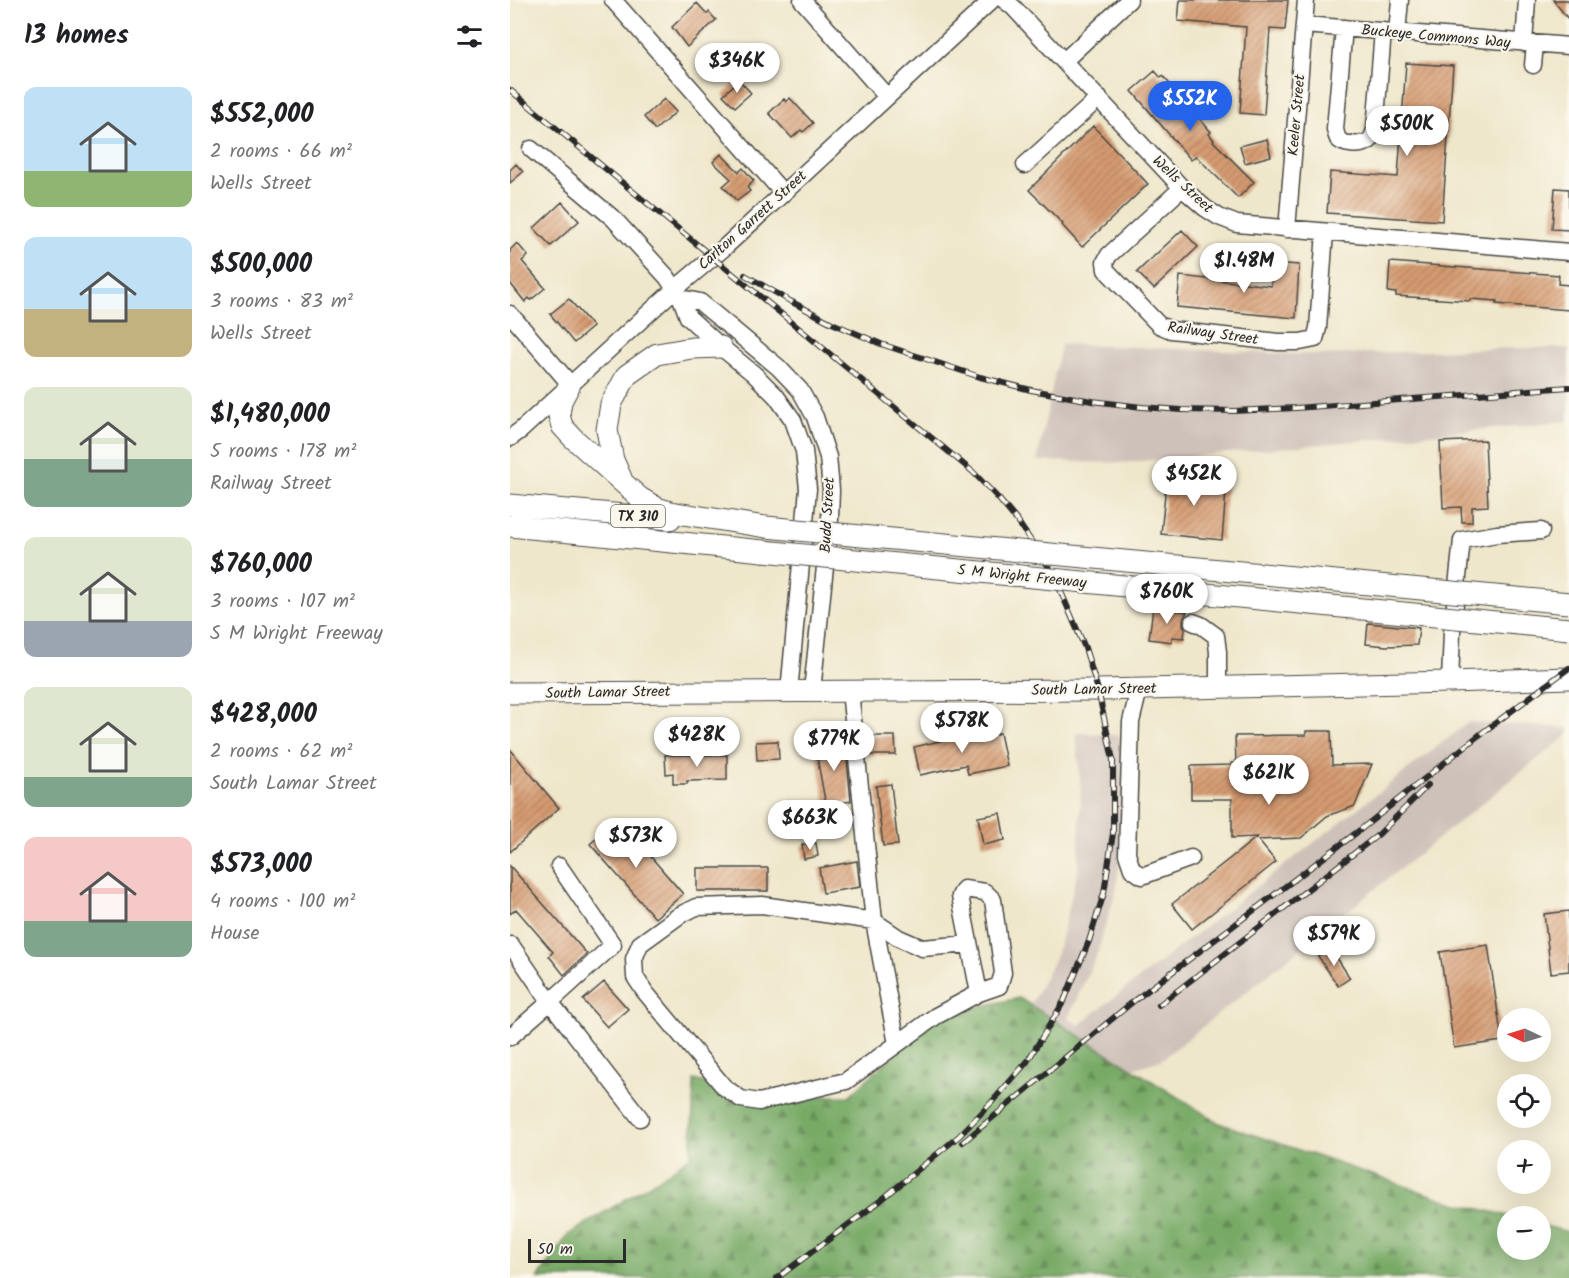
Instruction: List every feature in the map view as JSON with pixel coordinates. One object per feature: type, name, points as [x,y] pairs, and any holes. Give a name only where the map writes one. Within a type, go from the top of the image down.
[{"type":"main road","points":[[624,484],[613,460],[607,430],[611,404],[627,375],[657,354],[692,348],[721,347]]},
{"type":"main road","points":[[570,384],[561,401],[559,415],[562,426],[640,498],[657,508],[670,512],[766,527]]},
{"type":"main road","name":"S M Wright Freeway","points":[[510,505],[1569,603]]},
{"type":"main road","name":"S M Wright Freeway","points":[[510,526],[1569,629]]},
{"type":"main road","name":"South Lamar Street","points":[[510,693],[1139,689],[1569,678]]},
{"type":"street","points":[[613,0],[783,193]]},
{"type":"street","points":[[802,0],[887,98]]},
{"type":"street","name":"Carlton Garrett Street","points":[[510,438],[678,293],[992,0]]},
{"type":"street","name":"Wells Street","points":[[1004,0],[1064,60],[1182,188],[1219,217],[1237,224],[1569,252]]},
{"type":"street","points":[[1064,60],[1129,0]]},
{"type":"street","name":"Keeler Street","points":[[1287,229],[1306,0]]},
{"type":"street","points":[[1344,28],[1336,136],[1340,141],[1367,142],[1373,137],[1375,130],[1390,32],[1400,0]]},
{"type":"street","points":[[1527,0],[1529,43],[1533,65]]},
{"type":"street","name":"Buckeye Commons Way","points":[[1304,25],[1569,46]]},
{"type":"street","points":[[1025,165],[1099,98]]},
{"type":"street","name":"Budd Street","points":[[531,149],[614,219],[667,277],[678,293],[688,317],[754,374],[776,396],[793,420],[804,452],[808,489],[789,692]]},
{"type":"street","name":"Railway Street","points":[[1182,188],[1109,255],[1105,262],[1106,270],[1159,325],[1171,330],[1278,342],[1315,339],[1318,328],[1325,232]]},
{"type":"street","name":"Budd Street","points":[[678,293],[700,302],[778,367],[800,390],[815,417],[828,457],[831,490],[812,691]]},
{"type":"street","points":[[510,314],[570,384]]},
{"type":"street","points":[[1450,682],[1452,632],[1462,540],[1497,534],[1541,531]]},
{"type":"street","points":[[1193,622],[1216,636],[1218,687]]},
{"type":"street","points":[[1139,689],[1131,722],[1127,854],[1132,869],[1142,876],[1191,858]]},
{"type":"street","points":[[850,691],[874,921],[897,1044]]},
{"type":"street","points":[[510,1036],[613,945],[559,866]]},
{"type":"street","points":[[969,944],[922,948],[899,938],[874,921],[762,905],[696,906],[640,944],[634,959],[635,977],[724,1087],[741,1100],[759,1102],[846,1081],[936,1016],[979,993],[999,986],[1003,973],[993,900],[986,892],[964,890],[960,896],[979,993]]},
{"type":"street","points":[[510,944],[550,1002],[640,1118]]},
{"type":"shaded area","points":[[1061,344],[1321,355],[1569,348],[1569,421],[1120,463],[1037,461]]},
{"type":"shaded area","points":[[1469,722],[1569,728],[1569,734],[1161,1060],[1032,1101],[747,1278],[1000,1065],[1057,954],[1078,870],[1081,790],[1076,733],[1120,735],[1125,817],[1116,891],[1097,954],[1068,1018],[1079,1025]]},
{"type":"green space","points":[[1212,249],[1263,254],[1261,271],[1211,266]]},
{"type":"green space","points":[[1019,998],[1219,1123],[1455,1203],[1497,1213],[1497,1260],[1551,1260],[1551,1228],[1569,1232],[1569,1278],[538,1278],[568,1235],[691,1156],[694,1080],[759,1097],[849,1096],[936,1016]]},
{"type":"building","points":[[1180,0],[1288,0],[1285,30],[1270,29],[1264,115],[1240,113],[1246,27],[1178,21]]},
{"type":"building","points":[[1553,0],[1569,0],[1569,20]]},
{"type":"building","points":[[697,3],[716,20],[687,47],[672,27]]},
{"type":"building","points":[[1406,63],[1453,66],[1442,221],[1327,213],[1330,172],[1398,177]]},
{"type":"building","points":[[1155,71],[1161,78],[1163,76],[1211,132],[1209,134],[1213,141],[1254,182],[1238,198],[1196,156],[1191,160],[1132,91]]},
{"type":"building","points":[[739,80],[751,93],[735,107],[723,95]]},
{"type":"building","points":[[790,98],[813,123],[792,138],[769,113],[784,99],[786,102]]},
{"type":"building","points":[[664,99],[676,112],[655,130],[644,117]]},
{"type":"building","points":[[1093,126],[1148,184],[1082,247],[1029,190]]},
{"type":"building","points":[[1267,139],[1271,156],[1245,163],[1240,146]]},
{"type":"building","points":[[721,154],[739,172],[743,168],[754,181],[747,187],[750,191],[737,201],[723,186],[731,179],[713,162]]},
{"type":"building","points":[[516,164],[523,172],[510,183],[510,170]]},
{"type":"building","points":[[1555,188],[1569,189],[1569,230],[1552,229]]},
{"type":"building","points":[[562,202],[579,221],[551,246],[534,228]]},
{"type":"building","points":[[1182,230],[1198,247],[1154,289],[1137,272]]},
{"type":"building","points":[[517,243],[528,256],[522,261],[545,288],[531,300],[529,298],[525,302],[510,283],[510,250]]},
{"type":"building","points":[[1390,262],[1559,275],[1558,284],[1569,285],[1569,310],[1496,304],[1497,301],[1396,296],[1396,293],[1388,292]]},
{"type":"building","points":[[1272,263],[1299,265],[1296,318],[1177,307],[1180,276],[1271,286]]},
{"type":"building","points":[[569,299],[593,327],[574,343],[550,314]]},
{"type":"building","points":[[1485,440],[1488,506],[1472,507],[1472,522],[1462,522],[1461,507],[1443,508],[1440,442]]},
{"type":"building","points":[[1167,474],[1227,480],[1222,540],[1161,534]]},
{"type":"building","points":[[1153,607],[1187,612],[1183,619],[1184,638],[1172,637],[1172,642],[1149,639]]},
{"type":"building","points":[[1368,623],[1419,628],[1417,645],[1366,644]]},
{"type":"building","points":[[987,730],[988,736],[1000,733],[1007,766],[968,774],[966,765],[920,775],[914,747]]},
{"type":"building","points":[[1306,731],[1331,731],[1332,765],[1372,764],[1355,806],[1327,816],[1301,838],[1258,840],[1276,862],[1192,929],[1172,904],[1257,837],[1232,838],[1232,799],[1191,799],[1191,766],[1236,763],[1235,736],[1306,735]]},
{"type":"building","points":[[865,736],[895,736],[896,755],[867,755]]},
{"type":"building","points":[[845,740],[851,801],[826,806],[815,746]]},
{"type":"building","points":[[778,741],[779,759],[757,760],[756,742]]},
{"type":"building","points":[[510,749],[559,808],[510,852]]},
{"type":"building","points":[[665,755],[727,755],[727,780],[687,781],[687,784],[673,784],[673,773],[666,774]]},
{"type":"building","points":[[891,784],[898,845],[883,846],[876,786]]},
{"type":"building","points":[[1000,813],[1005,840],[983,845],[978,817]]},
{"type":"building","points":[[618,819],[683,894],[655,918],[590,844]]},
{"type":"building","points":[[816,843],[818,856],[804,859],[802,845]]},
{"type":"building","points":[[857,861],[860,887],[823,893],[819,868]]},
{"type":"building","points":[[510,866],[587,954],[564,975],[549,956],[553,952],[516,909],[510,914]]},
{"type":"building","points":[[697,868],[768,868],[768,891],[697,891]]},
{"type":"building","points":[[1569,911],[1569,971],[1551,973],[1544,914]]},
{"type":"building","points":[[1488,945],[1497,1008],[1497,1042],[1454,1048],[1440,952]]},
{"type":"building","points":[[1330,947],[1350,978],[1338,986],[1318,956]]},
{"type":"building","points":[[604,982],[628,1009],[607,1027],[583,1000]]},
{"type":"railway","points":[[510,90],[973,472],[1018,522],[1053,573],[1085,648],[1098,690],[1113,760],[1113,833],[1104,893],[1089,941],[1064,1001],[1027,1062],[959,1136],[880,1201],[777,1278]]},
{"type":"railway","points":[[745,275],[832,323],[881,344],[980,377],[1031,390],[1092,401],[1181,410],[1234,411],[1569,387]]},
{"type":"railway","points":[[963,1142],[1135,1000],[1569,668]]},
{"type":"railway","points":[[1159,1005],[1379,834],[1428,785]]}]
